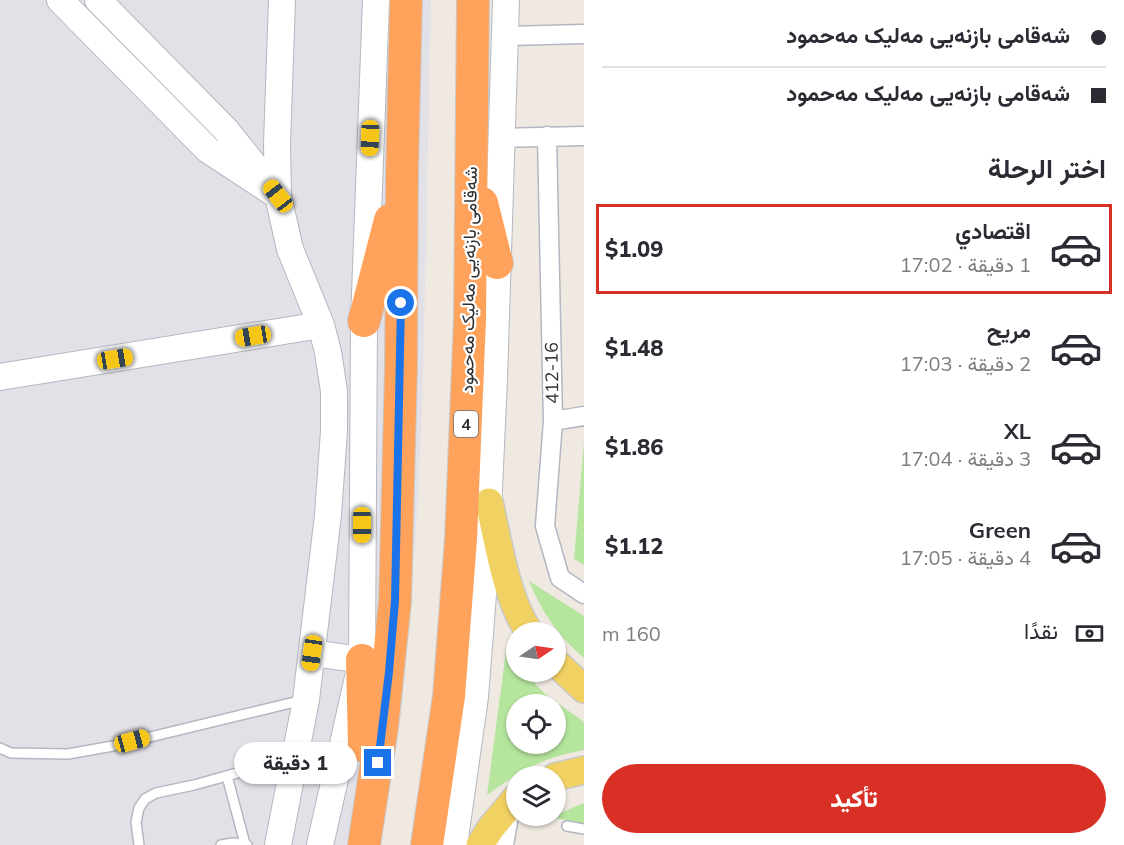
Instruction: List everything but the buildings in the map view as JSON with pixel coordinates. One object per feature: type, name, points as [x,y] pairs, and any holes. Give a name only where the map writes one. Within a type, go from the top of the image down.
[{"type":"highway","points":[[365,841],[382,727],[395,601],[406,0]]},
{"type":"highway","name":"شەقامی بازنەیی مەلیک مەحمود","points":[[427,845],[449,696],[460,562],[470,319],[473,0]]},
{"type":"highway","points":[[471,160],[497,263]]},
{"type":"highway","points":[[364,321],[402,173]]},
{"type":"highway","points":[[362,660],[365,841]]},
{"type":"main road","points":[[489,502],[512,595],[523,622]]},
{"type":"main road","points":[[566,672],[584,689]]},
{"type":"main road","points":[[566,774],[584,770]]},
{"type":"main road","points":[[480,845],[506,810]]},
{"type":"street","points":[[60,0],[208,150],[278,196]]},
{"type":"street","points":[[98,0],[225,130],[278,196]]},
{"type":"street","points":[[278,845],[306,700],[332,475],[334,431],[334,391],[328,352],[321,325],[290,249],[278,196],[277,144],[282,0]]},
{"type":"street","points":[[320,845],[362,660],[364,321],[376,0]]},
{"type":"street","points":[[454,845],[475,697],[489,502],[506,0]]},
{"type":"street","points":[[505,36],[584,34]]},
{"type":"street","points":[[208,150],[225,130]]},
{"type":"street","name":"412-16","points":[[548,136],[553,421],[545,526],[560,578],[584,594]]},
{"type":"street","points":[[502,138],[584,136]]},
{"type":"street","points":[[0,377],[321,325]]},
{"type":"street","points":[[553,421],[584,416]]},
{"type":"street","points":[[312,653],[362,660]]},
{"type":"street","points":[[504,845],[508,826]]},
{"type":"lane","points":[[0,748],[11,753],[68,754],[113,746],[306,700]]},
{"type":"lane","points":[[140,845],[136,822],[139,808],[145,799],[156,793],[296,756]]},
{"type":"lane","points":[[221,845],[233,843],[246,845],[227,776]]},
{"type":"lane","points":[[567,826],[584,829]]},
{"type":"shaded area","points":[[0,0],[431,0],[423,384],[417,516],[403,701],[393,773],[379,845],[0,845]]},
{"type":"green space","points":[[584,442],[584,565],[574,559]]},
{"type":"green space","points":[[529,581],[584,616],[584,658],[566,641],[566,622],[551,622]]},
{"type":"green space","points":[[506,651],[506,682],[534,682],[545,694],[506,694],[506,754],[566,754],[566,709],[584,722],[584,750],[532,766],[506,766],[506,782],[487,795]]},
{"type":"green space","points":[[584,803],[584,824],[566,820],[566,811]]},
{"type":"route","points":[[378,763],[395,601],[401,303]]}]
